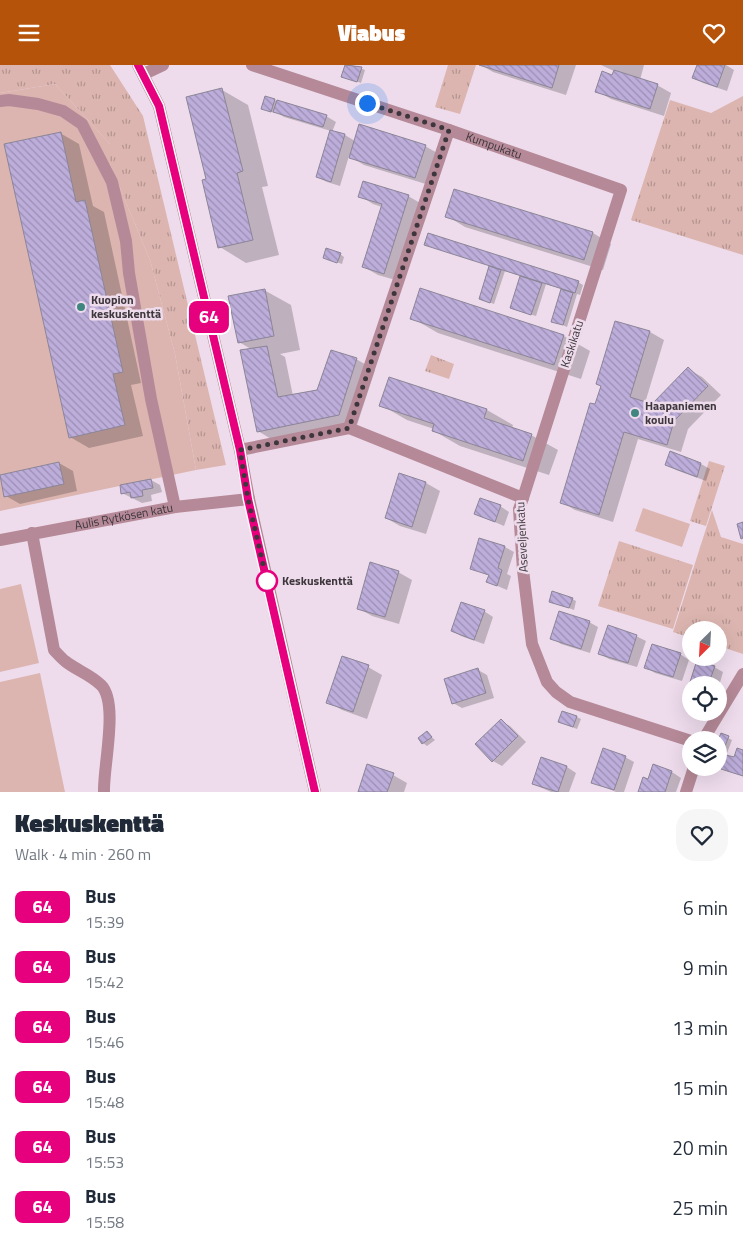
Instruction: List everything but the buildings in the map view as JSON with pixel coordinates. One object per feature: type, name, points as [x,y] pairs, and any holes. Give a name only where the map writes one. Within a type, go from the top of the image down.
[{"type":"street","points":[[163,65],[141,69],[159,106],[240,450],[248,499],[315,792]]},
{"type":"street","name":"Kumpukatu","points":[[252,65],[449,130],[621,190]]},
{"type":"street","points":[[0,101],[9,100],[38,104],[63,111],[82,124],[112,183],[126,241],[129,273],[151,399],[175,507]]},
{"type":"street","points":[[240,450],[349,428],[449,130]]},
{"type":"street","name":"Kaskikatu","points":[[523,498],[621,190]]},
{"type":"street","name":"Aseveljenkatu","points":[[349,428],[523,498],[519,509],[523,570],[532,644],[547,682],[556,692],[570,702],[682,738]]},
{"type":"street","name":"Aulis Rytkösen katu","points":[[0,540],[175,507],[248,499]]},
{"type":"street","points":[[32,533],[54,650],[65,661],[90,676],[102,686],[108,701],[110,721],[104,792]]},
{"type":"street","points":[[708,731],[743,674]]},
{"type":"street","points":[[686,792],[691,776]]},
{"type":"green space","points":[[0,65],[110,65],[143,116],[226,465],[196,470],[175,354],[150,260],[110,164],[110,144],[55,84],[0,93]]},
{"type":"green space","points":[[448,65],[476,65],[460,114],[435,107]]},
{"type":"green space","name":"Kuopion keskuskenttä","points":[[55,84],[110,144],[110,164],[150,260],[175,354],[196,470],[0,511],[0,93]]},
{"type":"green space","points":[[743,96],[743,255],[631,220],[670,100],[711,113]]},
{"type":"green space","points":[[431,355],[454,364],[449,379],[425,371]]},
{"type":"green space","points":[[709,461],[725,466],[706,526],[690,521]]},
{"type":"green space","points":[[643,508],[690,524],[682,547],[635,531]]},
{"type":"green space","points":[[712,510],[721,537],[743,544],[743,654],[728,649],[728,621],[682,621],[682,635],[673,632]]},
{"type":"green space","points":[[619,541],[693,565],[673,629],[598,606]]},
{"type":"green space","points":[[21,584],[39,663],[0,672],[0,589]]},
{"type":"green space","points":[[40,673],[65,792],[0,792],[0,682]]},
{"type":"bus line","name":"64","points":[[138,65],[144,73],[159,106],[240,450],[248,499],[315,792]]},
{"type":"place","name":"Kuopion keskuskenttä","points":[[81,307]]},
{"type":"place","name":"Haapaniemen koulu","points":[[635,413]]},
{"type":"place","name":"Keskuskenttä","points":[[267,581]]},
{"type":"route","points":[[267,581],[248,499],[240,450],[349,428],[449,130],[367,103]]}]
